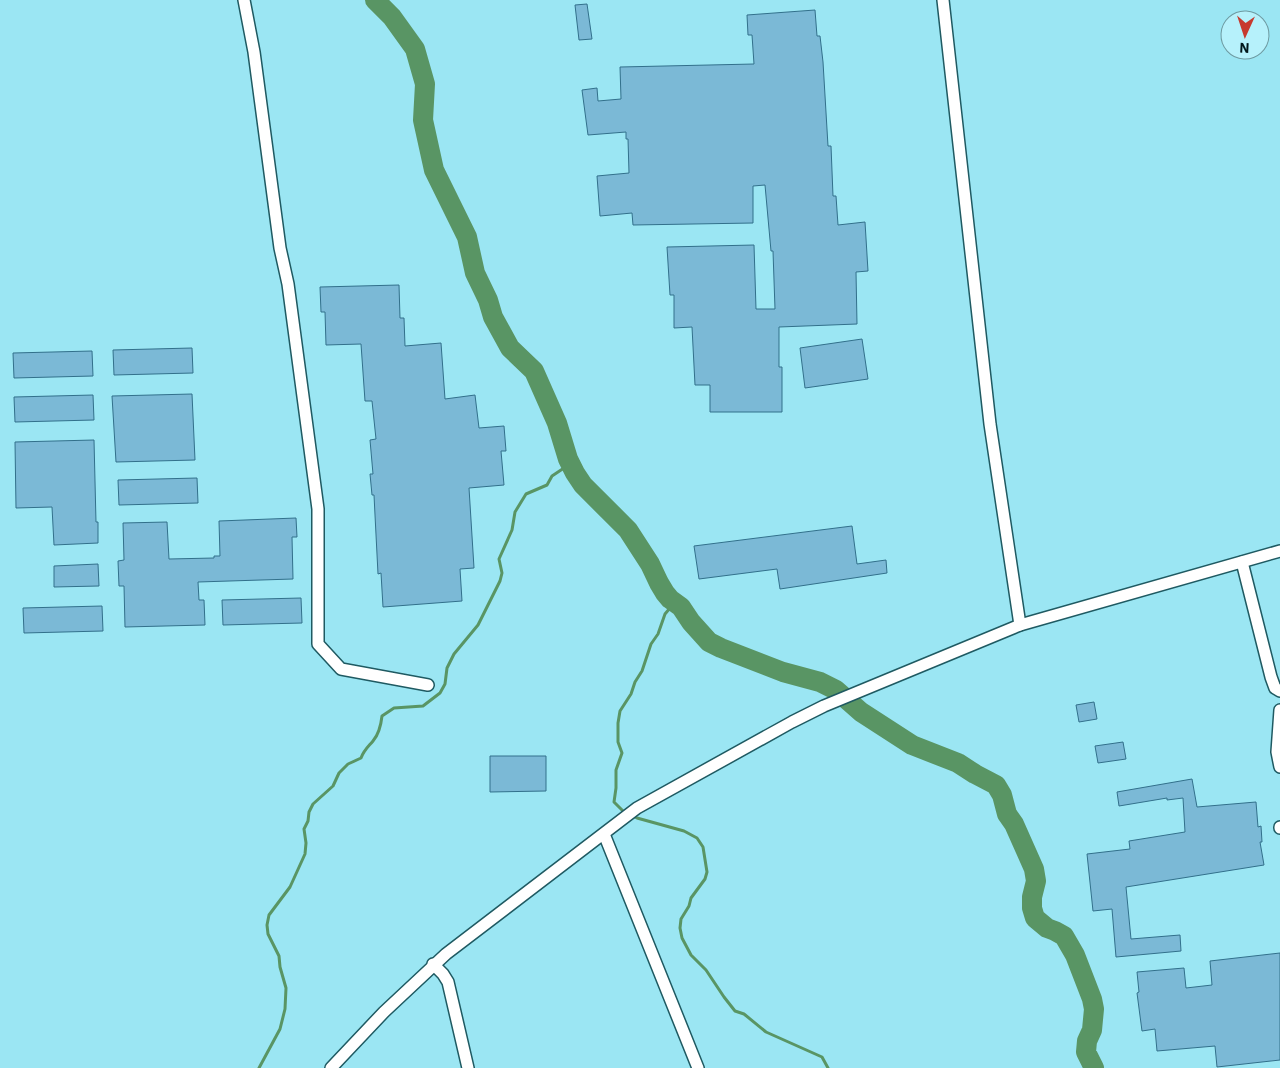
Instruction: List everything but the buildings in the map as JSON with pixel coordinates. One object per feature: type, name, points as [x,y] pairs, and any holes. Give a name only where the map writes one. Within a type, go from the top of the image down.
[{"type":"street","points":[[244,0],[254,52],[280,248],[288,284],[318,509],[318,644],[341,669],[428,685]]},
{"type":"street","points":[[943,0],[990,424],[1020,625]]},
{"type":"street","points":[[331,1068],[433,964],[621,820],[637,808],[792,722],[824,706],[1020,625],[1280,551]]},
{"type":"street","points":[[1242,562],[1271,677],[1275,688],[1280,691]]},
{"type":"street","points":[[1280,710],[1277,752],[1280,767]]},
{"type":"street","points":[[604,834],[698,1068]]},
{"type":"street","points":[[433,964],[448,982],[468,1068]]},
{"type":"waterway","points":[[375,0],[392,17],[415,49],[425,84],[423,120],[434,170],[467,237],[475,273],[488,300],[493,317],[510,348],[534,371],[557,423],[568,459],[583,485],[628,530],[650,564],[665,593],[681,607],[691,622],[709,642],[783,672],[820,682],[836,690],[861,712],[912,745],[958,763],[996,785],[1002,795],[1007,814],[1014,824],[1034,869],[1036,881],[1032,897],[1032,908],[1035,918],[1047,928],[1064,936],[1075,955],[1092,999],[1094,1009],[1092,1030],[1087,1041],[1086,1052],[1094,1068]]},
{"type":"waterway","points":[[259,1068],[280,1029],[285,1009],[286,988],[279,956],[268,934],[269,915],[290,887],[305,854],[304,829],[313,804],[333,786],[339,773],[348,764],[361,758],[377,735],[382,716],[394,708],[423,706],[440,693],[445,684],[447,668],[454,654],[478,625],[500,581],[502,573],[499,559],[512,530],[515,512],[526,494],[547,485],[552,476],[570,464]]},
{"type":"waterway","points":[[675,602],[665,614],[658,634],[651,644],[642,671],[620,711],[618,742],[622,753],[616,770],[614,802],[623,811],[637,818],[684,831],[697,838],[703,847],[707,872],[705,879],[691,898],[689,906],[681,919],[680,928],[682,938],[691,955],[706,970],[735,1011],[744,1014],[766,1032],[822,1057],[828,1068]]}]
